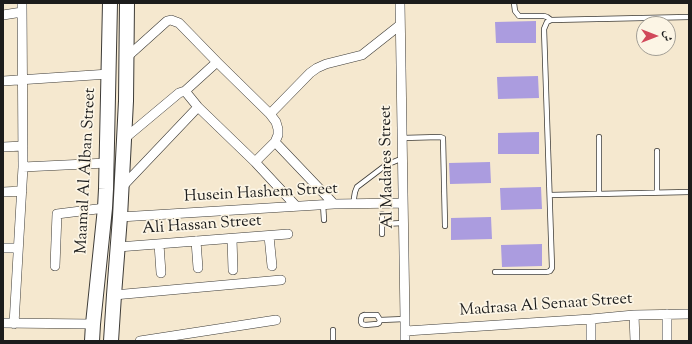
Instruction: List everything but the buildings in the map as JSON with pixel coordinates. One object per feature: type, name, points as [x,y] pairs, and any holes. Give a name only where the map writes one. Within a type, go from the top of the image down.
[{"type":"main road","name":"Maamal Al Alban Street","points":[[92,341],[105,208],[110,3]]},
{"type":"main road","points":[[100,341],[110,224],[118,64],[118,3]]},
{"type":"main road","points":[[111,341],[122,187],[126,101],[127,3]]},
{"type":"street","name":"Al Madares Street","points":[[400,3],[405,341]]},
{"type":"street","points":[[3,15],[22,8],[23,167],[14,324]]},
{"type":"street","points":[[127,57],[167,21],[171,20],[179,23],[270,114],[276,122],[278,134],[275,142],[255,162]]},
{"type":"street","points":[[270,114],[310,73],[317,68],[326,64],[362,55],[400,25]]},
{"type":"street","points":[[124,139],[179,93],[185,91],[217,62]]},
{"type":"street","points":[[3,81],[109,74]]},
{"type":"street","points":[[185,91],[198,107],[255,162],[296,206]]},
{"type":"street","points":[[122,187],[198,107]]},
{"type":"street","points":[[275,142],[334,204]]},
{"type":"street","points":[[3,147],[23,146]]},
{"type":"street","points":[[23,167],[107,163]]},
{"type":"street","points":[[3,192],[22,191]]},
{"type":"street","name":"Husein Hashem Street","points":[[120,217],[323,204],[403,203]]},
{"type":"street","points":[[55,266],[56,215],[105,208]]},
{"type":"street","name":"Ali Hassan Street","points":[[118,247],[288,234]]},
{"type":"street","points":[[269,236],[272,266]]},
{"type":"street","points":[[232,238],[233,270]]},
{"type":"street","points":[[196,241],[198,268]]},
{"type":"street","points":[[159,244],[161,273]]},
{"type":"street","points":[[3,248],[18,248]]},
{"type":"street","points":[[114,295],[281,280]]},
{"type":"street","points":[[666,314],[667,341]]},
{"type":"street","name":"Madrasa Al Senaat Street","points":[[406,331],[634,315],[689,314]]},
{"type":"street","points":[[634,315],[635,341]]},
{"type":"street","points":[[591,319],[591,341]]},
{"type":"street","points":[[140,341],[276,320]]},
{"type":"street","points":[[3,323],[93,324]]},
{"type":"lane","points":[[514,3],[515,11],[519,16],[544,16],[551,20],[689,18]]},
{"type":"lane","points":[[495,272],[548,272],[552,268],[544,29],[551,20]]},
{"type":"lane","points":[[599,137],[599,194]]},
{"type":"lane","points":[[402,138],[443,138],[445,226]]},
{"type":"lane","points":[[657,151],[657,192]]},
{"type":"lane","points":[[354,204],[357,187],[386,165],[403,158]]},
{"type":"lane","points":[[550,195],[689,192]]},
{"type":"lane","points":[[323,204],[324,220]]},
{"type":"lane","points":[[382,214],[382,234]]},
{"type":"lane","points":[[382,224],[404,223]]},
{"type":"lane","points":[[380,320],[405,319]]},
{"type":"lane","points":[[332,330],[333,341]]}]
